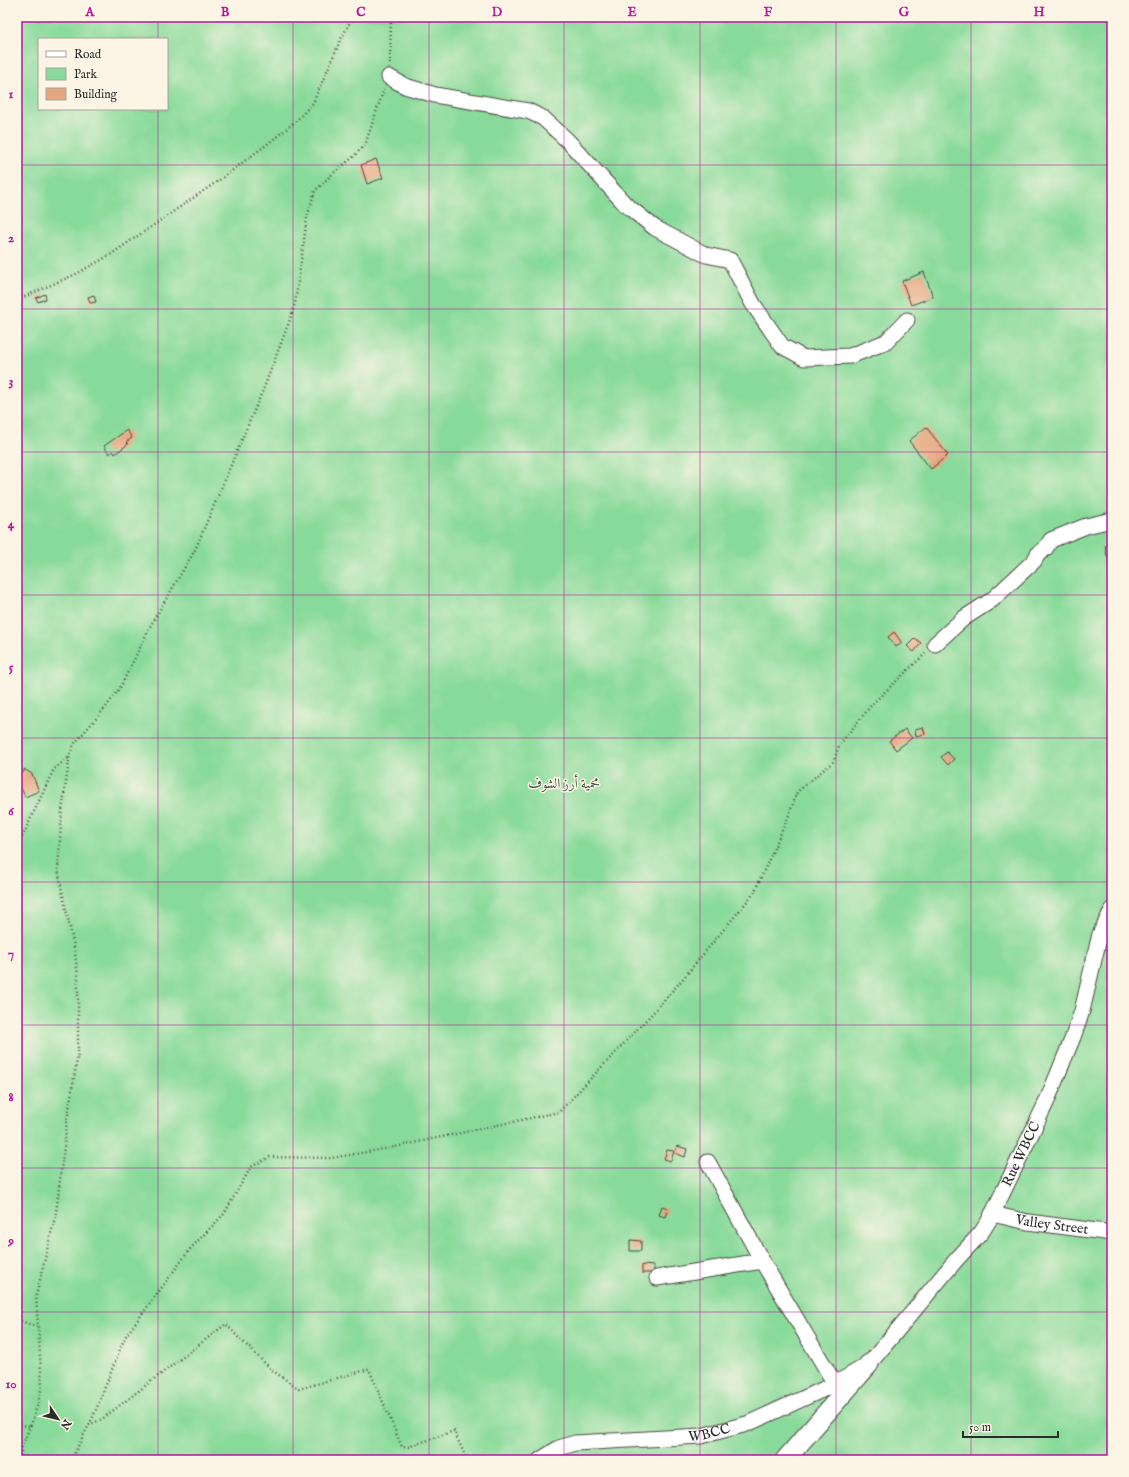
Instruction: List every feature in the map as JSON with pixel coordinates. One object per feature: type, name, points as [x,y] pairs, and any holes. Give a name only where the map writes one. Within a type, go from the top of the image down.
[{"type":"street","points":[[389,77],[405,86],[435,95],[528,111],[544,118],[568,141],[625,204],[655,228],[706,255],[730,260],[753,304],[782,346],[804,358],[850,356],[886,342],[907,320]]},
{"type":"street","points":[[935,644],[964,618],[992,600],[1034,561],[1038,554],[1045,549],[1052,540],[1086,526],[1112,520]]},
{"type":"street","name":"Rue WBCC","points":[[869,1364],[956,1260],[981,1233],[992,1214],[1046,1103],[1074,1037],[1082,1011],[1100,934],[1112,910]]},
{"type":"street","points":[[708,1162],[762,1261],[835,1384]]},
{"type":"street","name":"Valley Street","points":[[992,1214],[1028,1222],[1112,1233]]},
{"type":"street","points":[[657,1278],[762,1261]]},
{"type":"street","points":[[785,1460],[869,1364]]},
{"type":"street","name":"WBCC","points":[[540,1460],[559,1448],[575,1443],[701,1436],[747,1424],[835,1384],[869,1364]]},
{"type":"path","points":[[17,300],[76,274],[110,255],[218,181],[274,140],[297,120],[313,102],[340,41],[350,22],[357,17]]},
{"type":"path","points":[[20,1460],[22,1446],[38,1404],[42,1385],[36,1296],[56,1214],[67,1121],[78,1053],[78,976],[74,946],[58,869],[62,810],[69,758],[74,744],[106,707],[121,686],[152,623],[195,550],[266,385],[295,304],[308,208],[313,195],[330,176],[365,145],[389,77],[390,17]]},
{"type":"path","points":[[70,1460],[89,1425],[125,1337],[191,1248],[224,1214],[251,1167],[270,1157],[332,1158],[397,1147],[559,1112],[649,1017],[754,893],[789,816],[797,792],[834,761],[839,744],[869,708],[935,644]]},
{"type":"path","points":[[17,848],[54,769],[69,758]]},
{"type":"path","points":[[17,1320],[38,1327]]},
{"type":"path","points":[[89,1425],[102,1419],[226,1324],[272,1370],[299,1389],[369,1369],[402,1447],[408,1447],[454,1431],[467,1460]]},
{"type":"path","points":[[17,1422],[30,1427]]},
{"type":"green space","name":"محمية أرز الشوف","points":[[17,17],[1112,17],[1112,1460],[17,1460]]},
{"type":"building","points":[[376,159],[383,178],[367,184],[361,165]]},
{"type":"building","points":[[924,272],[933,297],[911,305],[902,281]]},
{"type":"building","points":[[45,294],[46,299],[38,302],[36,298]]},
{"type":"building","points":[[94,295],[96,302],[90,303],[88,297]]},
{"type":"building","points":[[926,427],[948,455],[931,469],[909,441]]},
{"type":"building","points":[[127,430],[132,438],[126,442],[128,444],[115,454],[113,451],[109,454],[104,446]]},
{"type":"building","points":[[1112,544],[1112,555],[1107,556],[1105,546]]},
{"type":"building","points":[[1112,556],[1112,564],[1109,564],[1108,557]]},
{"type":"building","points":[[1109,566],[1112,566],[1112,576],[1111,576]]},
{"type":"building","points":[[894,632],[902,643],[896,647],[888,637]]},
{"type":"building","points":[[915,638],[921,643],[914,652],[907,646]]},
{"type":"building","points":[[923,727],[925,734],[916,736],[915,729]]},
{"type":"building","points":[[905,729],[912,738],[896,750],[889,741]]},
{"type":"building","points":[[947,752],[954,759],[948,765],[941,757]]},
{"type":"building","points":[[24,769],[32,774],[39,791],[25,797],[17,779],[17,775],[24,772]]},
{"type":"building","points":[[677,1146],[687,1149],[685,1157],[675,1153]]},
{"type":"building","points":[[667,1150],[674,1151],[671,1161],[664,1159]]},
{"type":"building","points":[[662,1206],[668,1208],[665,1217],[659,1215]]},
{"type":"building","points":[[630,1240],[641,1241],[641,1251],[630,1251]]},
{"type":"building","points":[[642,1265],[654,1266],[654,1273],[642,1273]]}]
